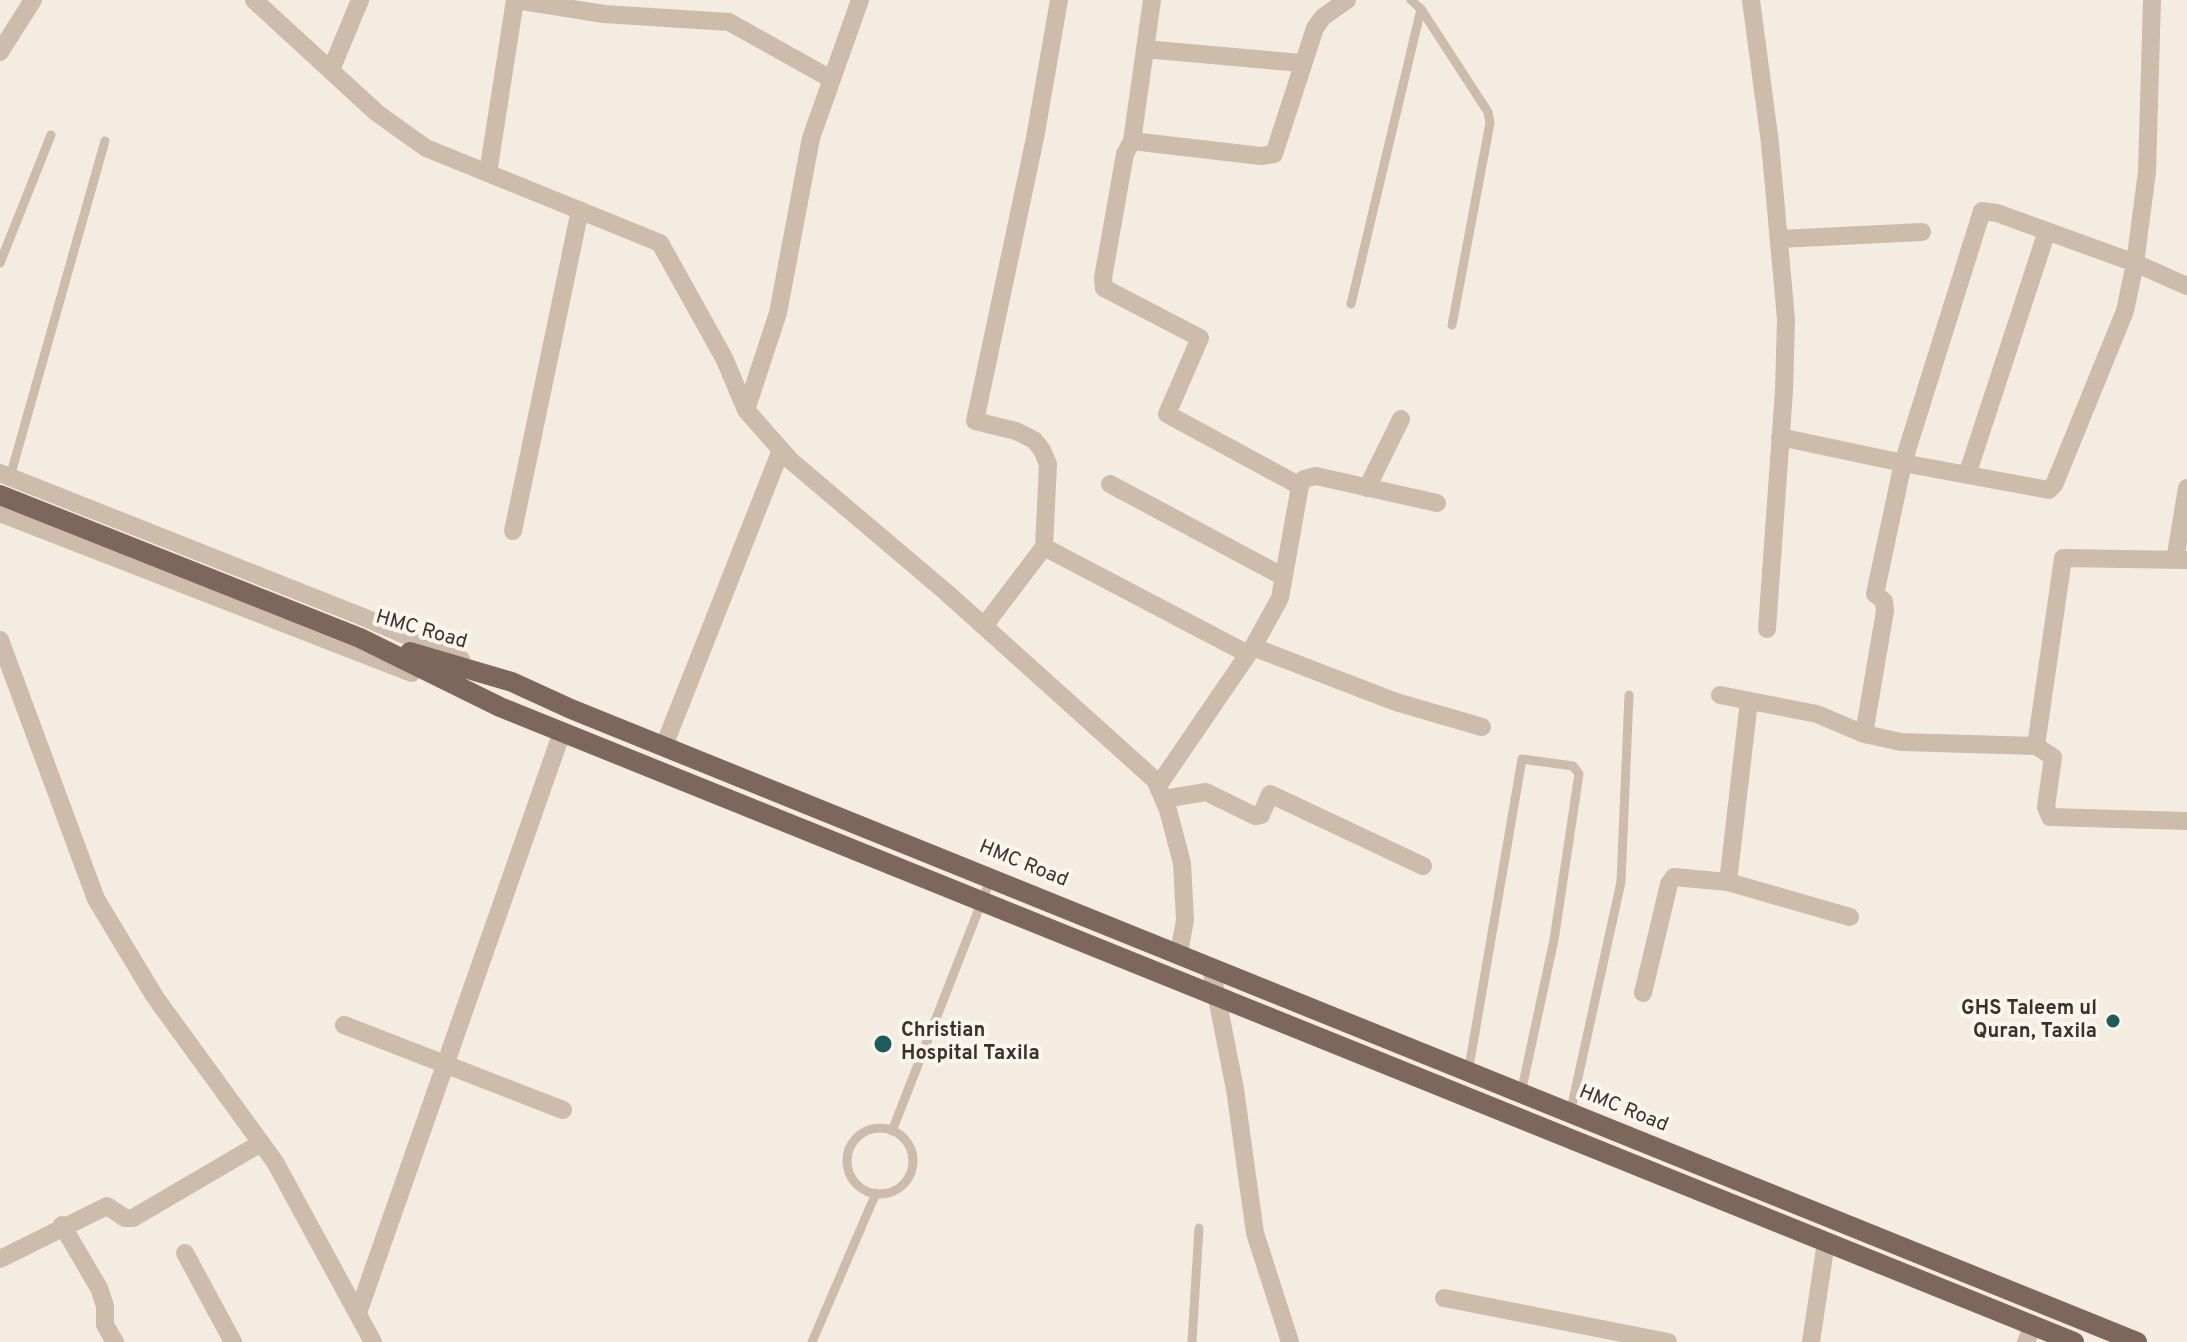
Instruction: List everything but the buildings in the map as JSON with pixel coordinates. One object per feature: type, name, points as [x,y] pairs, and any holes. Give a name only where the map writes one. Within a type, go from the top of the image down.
[{"type":"main road","points":[[3,482],[360,638]]},
{"type":"main road","name":"HMC Road","points":[[360,638],[512,682],[1468,1073],[2137,1342]]},
{"type":"main road","name":"HMC Road","points":[[360,638],[500,707],[1826,1242],[2030,1334],[2074,1342]]},
{"type":"street","points":[[0,52],[33,0]]},
{"type":"street","points":[[254,0],[377,113],[426,148],[660,243],[724,358],[746,410],[781,450],[1103,731],[1161,792],[1182,863],[1185,920],[1179,953]]},
{"type":"street","points":[[331,70],[360,0]]},
{"type":"street","points":[[488,173],[515,0],[632,8],[729,22],[831,79]]},
{"type":"street","points":[[746,410],[778,313],[811,138],[860,0]]},
{"type":"street","points":[[984,626],[1044,547],[1048,464],[1042,450],[1034,440],[1016,431],[975,421],[1035,138],[1059,0]]},
{"type":"street","points":[[1152,0],[1132,141],[1125,154],[1103,278],[1104,288],[1200,338],[1167,414],[1300,486]]},
{"type":"street","points":[[1132,141],[1274,154],[1301,63],[1323,17],[1347,0]]},
{"type":"street","points":[[1751,0],[1786,319],[1767,629]]},
{"type":"street","points":[[1780,437],[2049,490],[2054,485],[2125,311],[2135,263],[2147,172],[2152,0]]},
{"type":"street","points":[[1145,49],[1301,63]]},
{"type":"street","points":[[513,531],[580,210]]},
{"type":"street","points":[[1864,734],[1885,611],[1884,601],[1875,594],[1903,463],[1982,211],[1997,213],[2135,263],[2187,286]]},
{"type":"street","points":[[1967,475],[2047,231]]},
{"type":"street","points":[[1779,239],[1922,232]]},
{"type":"street","points":[[1367,488],[1401,419]]},
{"type":"street","points":[[664,746],[781,450]]},
{"type":"street","points":[[1161,792],[1280,598],[1300,486],[1304,479],[1316,476],[1437,503]]},
{"type":"street","points":[[3,482],[363,617],[512,682]]},
{"type":"street","points":[[1110,484],[1282,576]]},
{"type":"street","points":[[2036,746],[2063,558],[2181,560],[2187,488]]},
{"type":"street","points":[[0,513],[500,707]]},
{"type":"street","points":[[1044,547],[1250,650],[1396,702],[1482,727]]},
{"type":"street","points":[[0,640],[96,899],[155,997],[261,1143],[373,1342]]},
{"type":"street","points":[[1720,695],[1817,714],[1864,734],[1901,742],[2036,746],[2053,757],[2046,807],[2050,817],[2187,821]]},
{"type":"street","points":[[1728,882],[1749,701]]},
{"type":"street","points":[[358,1313],[562,732]]},
{"type":"street","points":[[1161,792],[1206,792],[1255,816],[1261,815],[1270,794],[1423,866]]},
{"type":"street","points":[[1643,993],[1669,884],[1674,877],[1728,882],[1850,917]]},
{"type":"street","points":[[1211,968],[1235,1089],[1255,1233],[1290,1342]]},
{"type":"street","points":[[344,1025],[563,1110]]},
{"type":"street","points":[[0,1259],[62,1225],[107,1206],[125,1218],[133,1218],[261,1143]]},
{"type":"street","points":[[62,1225],[99,1288],[105,1306],[105,1325],[115,1342]]},
{"type":"street","points":[[1811,1342],[1826,1242]]},
{"type":"street","points":[[185,1253],[233,1342]]},
{"type":"street","points":[[1444,1298],[1668,1342]]},
{"type":"lane","points":[[1411,0],[1421,9],[1488,112],[1490,123],[1452,325]]},
{"type":"lane","points":[[1351,304],[1421,9]]},
{"type":"lane","points":[[0,263],[51,135]]},
{"type":"lane","points":[[3,482],[105,141]]},
{"type":"lane","points":[[1570,1114],[1621,882],[1629,695]]},
{"type":"lane","points":[[1468,1073],[1522,759],[1573,766],[1579,774],[1554,940],[1521,1094]]},
{"type":"lane","points":[[892,1131],[991,878]]},
{"type":"lane","points":[[870,1129],[892,1131],[907,1141],[913,1168],[907,1180],[897,1189],[876,1193],[858,1185],[851,1174],[847,1161],[850,1147],[870,1129]]},
{"type":"lane","points":[[812,1342],[876,1193]]},
{"type":"lane","points":[[1192,1342],[1199,1228]]},
{"type":"place","name":"GHS Taleem ul Quran, Taxila","points":[[2113,1021]]},
{"type":"place","name":"Christian Hospital Taxila","points":[[883,1044]]}]
